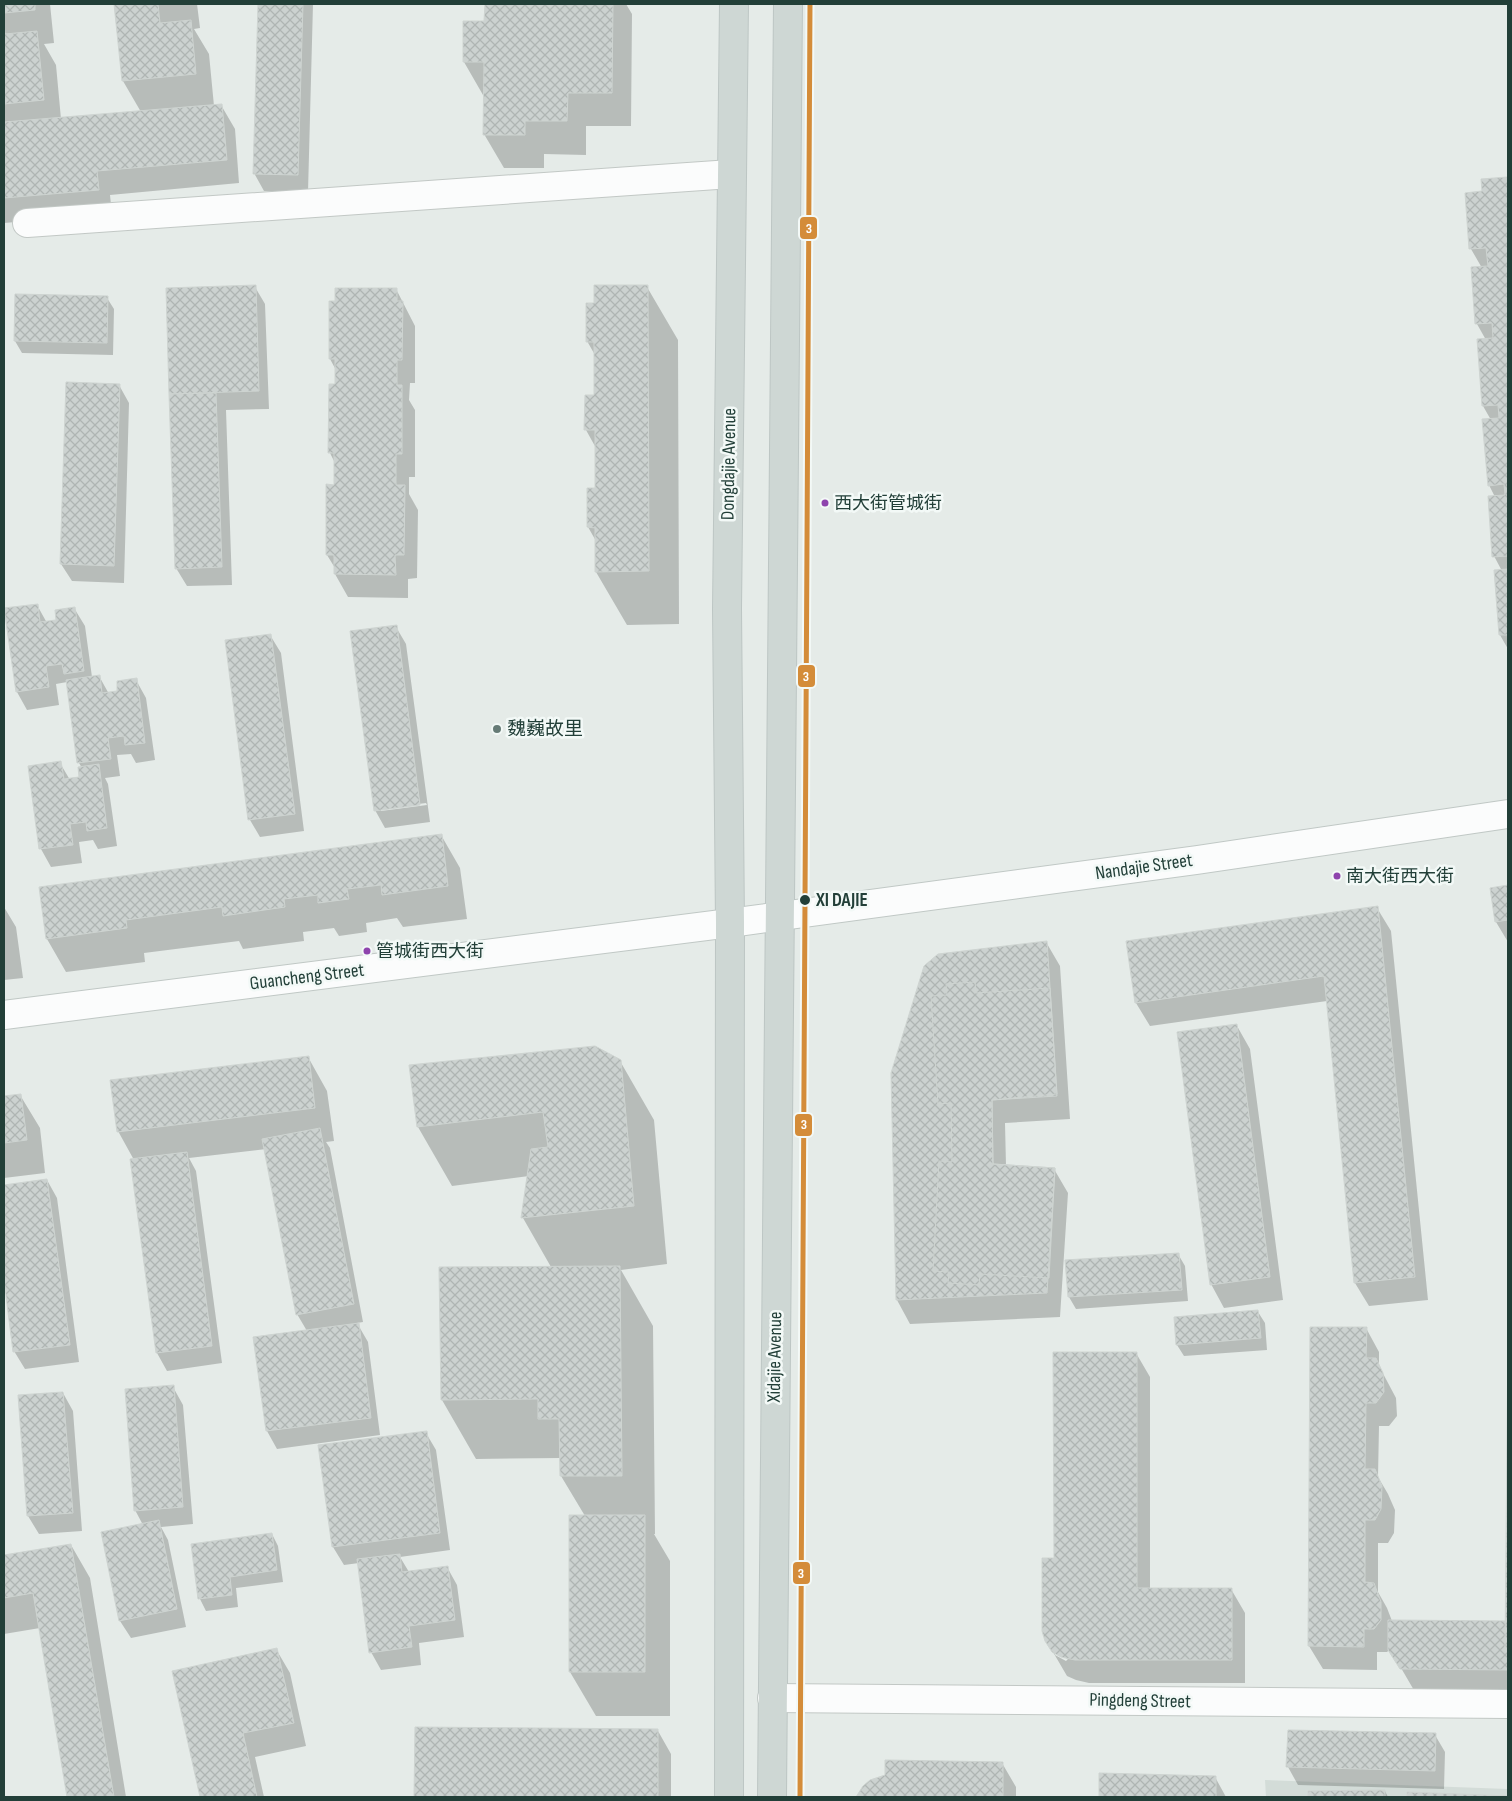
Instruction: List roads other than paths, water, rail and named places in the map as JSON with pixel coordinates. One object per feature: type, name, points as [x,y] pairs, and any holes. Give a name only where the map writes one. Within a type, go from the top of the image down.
[{"type":"main road","name":"Dongdajie Avenue","points":[[730,923],[727,609],[734,4]]},
{"type":"main road","points":[[780,916],[788,4]]},
{"type":"main road","name":"Xidajie Avenue","points":[[772,1797],[780,916]]},
{"type":"main road","points":[[728,1797],[730,923]]},
{"type":"street","points":[[27,223],[732,174]]},
{"type":"street","name":"Nandajie Street","points":[[730,923],[1196,860],[1508,814]]},
{"type":"street","name":"Guancheng Street","points":[[4,1015],[730,923]]},
{"type":"street","name":"Pingdeng Street","points":[[772,1698],[1508,1704]]},
{"type":"place","name":"西大街管城街","points":[[825,503]]},
{"type":"place","name":"魏巍故里","points":[[497,729]]},
{"type":"place","name":"南大街西大街","points":[[1337,876]]},
{"type":"place","name":"XI DAJIE","points":[[805,900]]},
{"type":"place","name":"管城街西大街","points":[[367,951]]}]
